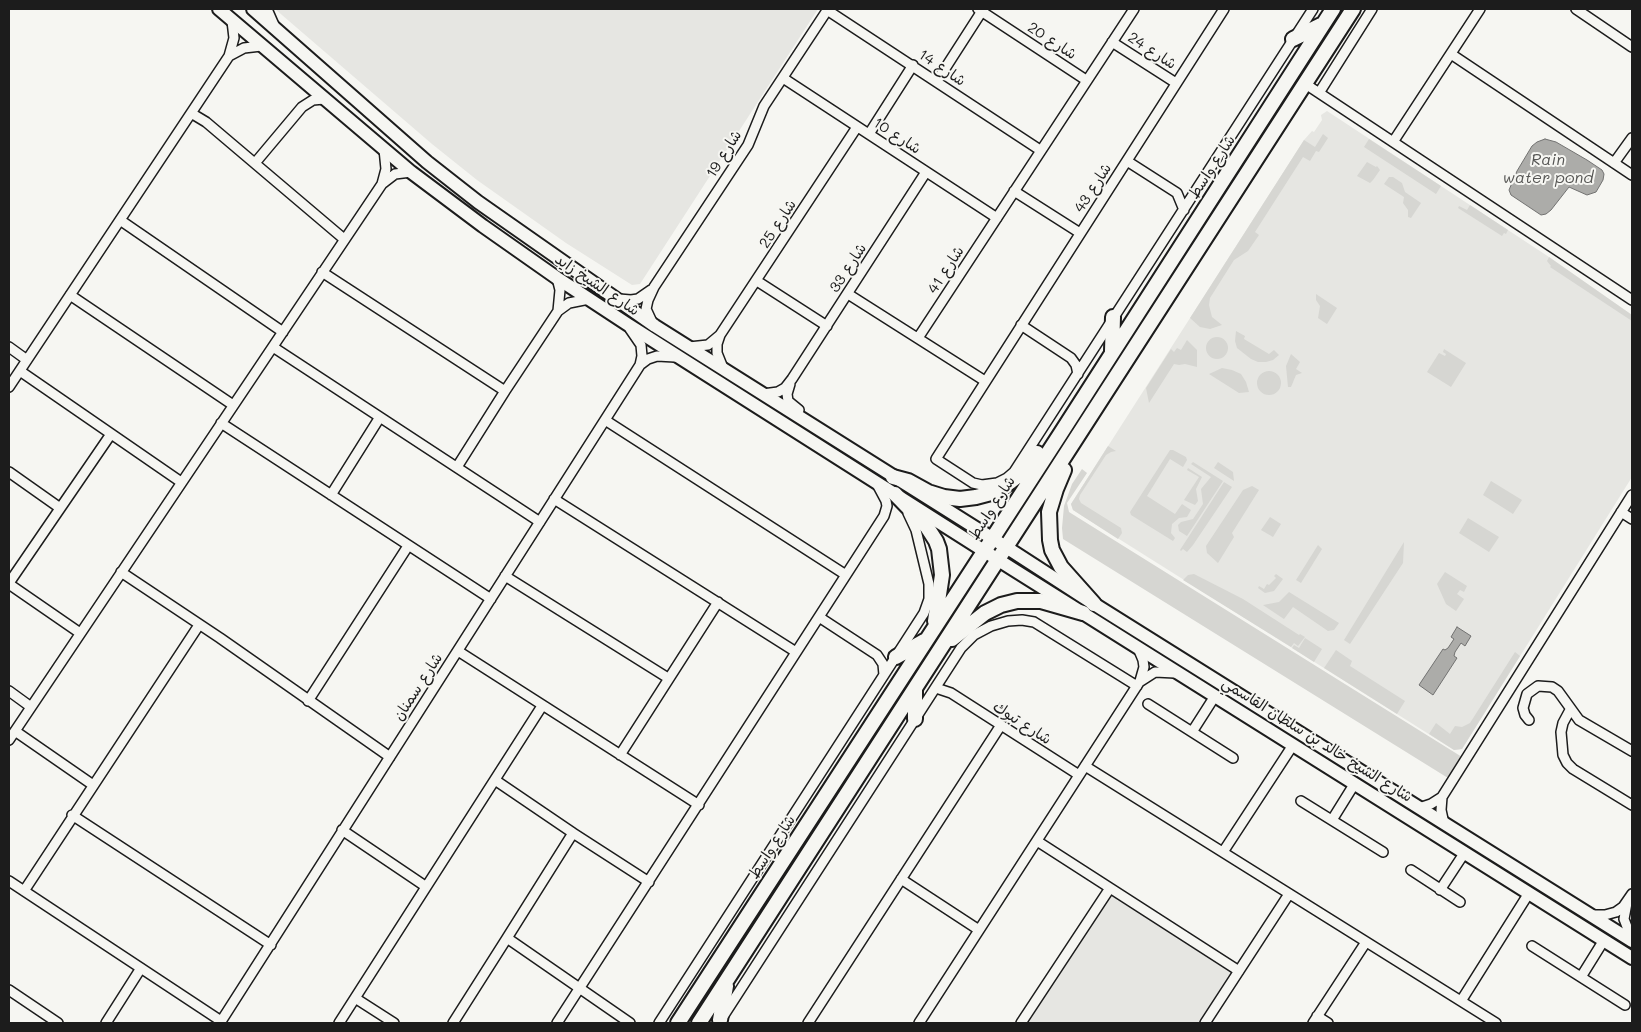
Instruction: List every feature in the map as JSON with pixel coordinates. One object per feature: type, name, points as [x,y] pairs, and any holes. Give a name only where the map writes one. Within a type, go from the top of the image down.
[{"type":"main road","name":"شارع الشيخ زايد","points":[[219,9],[411,172],[482,226],[626,324],[895,494],[988,544]]},
{"type":"main road","name":"شارع الشيخ زايد","points":[[253,9],[427,162],[478,202],[654,326],[893,477],[988,544]]},
{"type":"main road","name":"شارع واسط","points":[[676,1022],[731,941],[1061,433],[1333,9]]},
{"type":"main road","points":[[700,1022],[1353,9]]},
{"type":"main road","points":[[1293,39],[1324,23]]},
{"type":"main road","points":[[1112,352],[1114,317]]},
{"type":"main road","points":[[893,477],[913,483],[936,495],[960,499],[988,494],[1024,471],[1039,450],[1061,433]]},
{"type":"main road","points":[[1070,448],[1070,457],[1056,489],[1049,512],[1050,540],[1052,550],[1061,567],[1088,608]]},
{"type":"main road","points":[[895,494],[927,527],[939,549],[942,566],[941,584],[933,628]]},
{"type":"main road","name":"شارع الشيخ خالد بن سلطان القاسمي","points":[[988,544],[1006,547],[1138,647],[1178,674],[1293,744],[1632,958]]},
{"type":"main road","name":"شارع الشيخ خالد بن سلطان القاسمي","points":[[988,544],[998,560],[1088,608],[1418,808],[1632,941]]},
{"type":"main road","points":[[938,652],[978,618],[1001,605],[1018,601],[1035,601],[1088,608]]},
{"type":"main road","points":[[896,656],[925,641]]},
{"type":"main road","points":[[914,689],[915,720]]},
{"type":"main road","points":[[1427,828],[1432,824],[1452,834],[1460,834]]},
{"type":"main road","points":[[700,1022],[702,1008],[707,996],[740,944],[738,940],[731,941]]},
{"type":"main road","points":[[719,1022],[727,980]]},
{"type":"street","points":[[267,9],[277,30]]},
{"type":"street","name":"شارع 14","points":[[828,9],[1040,150]]},
{"type":"street","name":"شارع 19","points":[[654,286],[748,145],[761,112],[828,9]]},
{"type":"street","points":[[1124,24],[1127,9]]},
{"type":"street","name":"شارع 41","points":[[918,338],[1134,9]]},
{"type":"street","name":"شارع 43","points":[[1009,480],[992,485],[979,485],[936,459],[1224,9]]},
{"type":"street","points":[[1009,480],[1313,9]]},
{"type":"street","points":[[1319,93],[1372,9]]},
{"type":"street","points":[[1394,142],[1480,9]]},
{"type":"street","points":[[1576,9],[1632,47]]},
{"type":"street","points":[[937,81],[980,10]]},
{"type":"street","name":"شارع 20","points":[[980,10],[1086,80]]},
{"type":"street","points":[[9,387],[229,56],[234,38],[232,21]]},
{"type":"street","name":"شارع 24","points":[[1112,42],[1176,83]]},
{"type":"street","points":[[229,56],[244,48],[261,46]]},
{"type":"street","points":[[1451,54],[1632,175]]},
{"type":"street","points":[[869,134],[913,65]]},
{"type":"street","name":"شارع 10","points":[[783,78],[997,218]]},
{"type":"street","points":[[1304,83],[1632,300]]},
{"type":"street","points":[[255,163],[302,107],[312,100],[324,99]]},
{"type":"street","points":[[191,113],[206,122],[344,239]]},
{"type":"street","name":"شارع 25","points":[[688,347],[708,345],[720,335],[857,126]]},
{"type":"street","points":[[1614,163],[1632,138]]},
{"type":"street","points":[[382,184],[386,170],[384,149]]},
{"type":"street","points":[[1127,161],[1177,193],[1194,193]]},
{"type":"street","points":[[9,740],[382,184],[395,174],[411,172]]},
{"type":"street","name":"شارع 33","points":[[761,394],[778,392],[792,379],[926,172]]},
{"type":"street","points":[[1014,191],[1080,233]]},
{"type":"street","points":[[1177,193],[1184,210]]},
{"type":"street","points":[[120,220],[283,332]]},
{"type":"street","points":[[322,272],[505,391]]},
{"type":"street","points":[[557,278],[560,290],[558,311]]},
{"type":"street","points":[[757,281],[827,326]]},
{"type":"street","points":[[615,299],[638,299],[646,295],[654,286]]},
{"type":"street","points":[[654,286],[646,309],[654,326]]},
{"type":"street","points":[[848,294],[985,381]]},
{"type":"street","points":[[70,295],[233,406]]},
{"type":"street","points":[[457,467],[558,311],[575,300],[589,299]]},
{"type":"street","points":[[626,324],[641,345],[642,356],[640,365]]},
{"type":"street","points":[[1021,325],[1071,358],[1076,365],[1078,374]]},
{"type":"street","points":[[720,335],[717,353],[724,370]]},
{"type":"street","points":[[9,347],[26,360]]},
{"type":"street","points":[[273,347],[540,522]]},
{"type":"street","points":[[640,365],[657,356],[680,358]]},
{"type":"street","points":[[1071,358],[1080,359],[1088,357]]},
{"type":"street","name":"شارع سمنان","points":[[220,1022],[640,365]]},
{"type":"street","points":[[20,371],[182,482]]},
{"type":"street","name":"شارع 33","points":[[792,379],[787,394],[788,401],[804,414],[812,425]]},
{"type":"street","points":[[330,494],[380,417]]},
{"type":"street","points":[[605,420],[846,575]]},
{"type":"street","points":[[221,423],[492,599]]},
{"type":"street","points":[[80,632],[9,583],[111,434]]},
{"type":"street","points":[[9,472],[60,508]]},
{"type":"street","points":[[557,1023],[699,805],[886,511],[886,501],[875,481]]},
{"type":"street","points":[[659,1023],[924,613],[930,591],[928,576],[913,522],[895,494]]},
{"type":"street","points":[[1418,808],[1431,804],[1442,797],[1632,495]]},
{"type":"street","points":[[554,499],[796,652]]},
{"type":"street","points":[[1621,512],[1632,519]]},
{"type":"street","points":[[308,701],[408,546]]},
{"type":"street","points":[[120,572],[390,757]]},
{"type":"street","points":[[506,576],[668,678]]},
{"type":"street","points":[[620,755],[718,602]]},
{"type":"street","points":[[819,617],[877,655],[883,664],[884,674]]},
{"type":"street","points":[[719,1022],[961,648],[974,635],[991,626],[1008,621],[1022,620],[1034,622],[1139,684]]},
{"type":"street","points":[[24,891],[72,815],[199,625]]},
{"type":"street","points":[[920,1023],[1139,684],[1143,674],[1143,660],[1138,647]]},
{"type":"street","points":[[458,651],[699,805]]},
{"type":"street","points":[[877,655],[896,656]]},
{"type":"street","points":[[1139,684],[1155,672],[1163,671],[1178,674]]},
{"type":"street","points":[[944,675],[947,687],[951,693]]},
{"type":"street","points":[[1529,720],[1525,715],[1524,700],[1532,689],[1538,686],[1552,687],[1558,690],[1570,710],[1579,720],[1632,751]]},
{"type":"street","name":"شارع تبوك","points":[[936,688],[951,693],[1079,775]]},
{"type":"street","points":[[9,691],[31,707]]},
{"type":"street","points":[[1192,732],[1215,696]]},
{"type":"street","points":[[1148,704],[1233,758]]},
{"type":"street","points":[[340,1023],[425,886],[542,706]]},
{"type":"street","points":[[1570,710],[1563,723],[1561,732],[1563,755],[1567,763],[1573,769],[1632,805]]},
{"type":"street","points":[[808,1023],[1001,725]]},
{"type":"street","points":[[15,731],[93,785]]},
{"type":"street","points":[[1223,852],[1293,744]]},
{"type":"street","points":[[1086,766],[1496,1023]]},
{"type":"street","points":[[494,780],[649,882]]},
{"type":"street","points":[[1332,820],[1355,783]]},
{"type":"street","points":[[1442,797],[1444,824]]},
{"type":"street","points":[[1301,801],[1383,852]]},
{"type":"street","points":[[72,815],[271,945]]},
{"type":"street","points":[[342,830],[425,886]]},
{"type":"street","points":[[453,1023],[573,833]]},
{"type":"street","points":[[1037,841],[1239,972]]},
{"type":"street","points":[[1440,890],[1465,852]]},
{"type":"street","points":[[1411,870],[1460,902]]},
{"type":"street","points":[[901,879],[979,930]]},
{"type":"street","points":[[9,881],[220,1022]]},
{"type":"street","points":[[1021,1023],[1110,888]]},
{"type":"street","points":[[1461,1001],[1529,893]]},
{"type":"street","points":[[1205,1023],[1289,894]]},
{"type":"street","points":[[1591,915],[1605,915],[1616,912],[1631,896]]},
{"type":"street","points":[[1631,896],[1624,919],[1632,941]]},
{"type":"street","points":[[507,938],[630,1023]]},
{"type":"street","points":[[1581,977],[1604,940]]},
{"type":"street","points":[[1328,1023],[1315,1020],[1366,942]]},
{"type":"street","points":[[1532,946],[1625,1005]]},
{"type":"street","points":[[106,1023],[141,968]]},
{"type":"street","points":[[9,990],[58,1023]]},
{"type":"street","points":[[356,998],[394,1023]]},
{"type":"shaded area","points":[[275,9],[818,9],[640,284],[632,285],[566,243],[477,180],[432,144]]},
{"type":"shaded area","points":[[1327,111],[1549,257],[1632,315],[1632,477],[1462,749],[1454,750],[1073,510],[1071,504],[1304,140],[1312,131],[1314,132],[1322,120],[1321,115]]},
{"type":"shaded area","points":[[1323,134],[1328,138],[1319,152],[1316,151],[1310,161],[1303,157],[1255,232],[1259,235],[1248,251],[1234,260],[1210,298],[1209,305],[1212,317],[1222,325],[1210,329],[1200,327],[1190,318],[1304,140],[1315,147]]},
{"type":"shaded area","points":[[1369,139],[1441,186],[1436,194],[1364,147]]},
{"type":"shaded area","points":[[1367,162],[1377,166],[1380,170],[1370,183],[1357,176]]},
{"type":"shaded area","points":[[1389,177],[1393,177],[1402,183],[1405,192],[1421,203],[1411,218],[1408,217],[1408,210],[1403,203],[1404,197],[1384,184]]},
{"type":"shaded area","points":[[1470,205],[1508,230],[1506,234],[1504,233],[1502,236],[1458,208],[1459,206],[1467,210]]},
{"type":"shaded area","points":[[1549,257],[1632,315],[1632,321],[1550,267],[1547,261]]},
{"type":"shaded area","points":[[1316,294],[1337,308],[1327,324],[1318,318],[1320,306],[1316,300]]},
{"type":"shaded area","points":[[1236,331],[1245,336],[1244,339],[1269,354],[1274,350],[1279,355],[1273,360],[1266,362],[1258,362],[1251,359],[1237,348],[1235,341]]},
{"type":"shaded area","points":[[1217,337],[1225,340],[1228,348],[1225,356],[1217,359],[1209,356],[1206,348],[1209,340]]},
{"type":"shaded area","points":[[1187,340],[1197,350],[1197,367],[1174,364],[1149,403],[1146,388],[1171,349],[1174,352],[1177,348],[1181,350]]},
{"type":"shaded area","points":[[1444,349],[1466,363],[1451,387],[1427,372],[1439,353],[1445,356]]},
{"type":"shaded area","points":[[1291,354],[1300,362],[1296,369],[1302,373],[1296,375],[1291,387],[1288,387],[1286,366]]},
{"type":"shaded area","points":[[1222,368],[1241,374],[1249,392],[1239,393],[1209,374]]},
{"type":"shaded area","points":[[1269,371],[1278,374],[1281,383],[1278,392],[1269,395],[1260,392],[1257,383],[1260,374]]},
{"type":"shaded area","points":[[1108,446],[1116,451],[1106,455],[1079,499],[1081,503],[1121,528],[1122,533],[1118,539],[1073,510],[1071,504]]},
{"type":"shaded area","points":[[1170,450],[1186,457],[1187,460],[1183,467],[1170,459],[1147,496],[1175,514],[1182,504],[1191,510],[1187,517],[1179,518],[1172,524],[1171,533],[1175,538],[1173,541],[1131,515],[1130,512]]},
{"type":"shaded area","points":[[1193,462],[1223,481],[1187,536],[1179,531],[1178,525],[1181,522],[1193,519],[1203,504],[1201,489],[1211,477],[1191,464]]},
{"type":"shaded area","points":[[1218,462],[1233,472],[1234,481],[1214,468]]},
{"type":"shaded area","points":[[1188,468],[1202,477],[1196,489],[1198,501],[1195,505],[1184,500],[1199,477],[1187,470]]},
{"type":"shaded area","points":[[1082,469],[1087,473],[1067,503],[1069,512],[1462,757],[1448,778],[1063,539],[1064,506],[1072,484]]},
{"type":"shaded area","points":[[1491,481],[1522,500],[1513,514],[1483,495]]},
{"type":"shaded area","points":[[1224,482],[1232,487],[1193,545],[1187,552],[1183,549],[1181,551],[1180,550]]},
{"type":"shaded area","points":[[1252,486],[1259,490],[1232,533],[1234,537],[1218,563],[1207,553],[1206,546],[1243,490]]},
{"type":"shaded area","points":[[1270,517],[1281,524],[1273,537],[1261,530]]},
{"type":"shaded area","points":[[1468,518],[1499,537],[1489,552],[1459,533]]},
{"type":"shaded area","points":[[1404,542],[1403,563],[1350,644],[1344,640]]},
{"type":"shaded area","points":[[1318,545],[1322,549],[1301,583],[1296,580]]},
{"type":"shaded area","points":[[1445,572],[1467,586],[1464,592],[1460,590],[1457,594],[1464,599],[1456,611],[1446,604],[1437,584]]},
{"type":"shaded area","points":[[1194,574],[1243,599],[1305,637],[1298,646],[1294,643],[1291,647],[1183,580],[1188,575]]},
{"type":"shaded area","points":[[1276,574],[1283,579],[1274,591],[1265,593],[1258,588],[1259,586],[1264,589],[1267,584],[1269,585],[1276,578],[1274,576]]},
{"type":"shaded area","points":[[1289,592],[1339,623],[1334,630],[1328,631],[1293,607],[1284,619],[1263,605],[1279,602]]},
{"type":"shaded area","points":[[1305,638],[1322,649],[1314,662],[1292,648],[1294,645],[1299,648]]},
{"type":"shaded area","points":[[1336,650],[1352,661],[1350,666],[1405,701],[1397,714],[1324,668]]},
{"type":"shaded area","points":[[1515,652],[1520,656],[1462,749],[1454,750],[1429,734],[1436,723],[1450,734],[1455,726],[1462,727],[1470,723]]},
{"type":"shaded area","points":[[1110,888],[1239,971],[1205,1023],[1021,1023]]},
{"type":"water","name":"Rain water pond","points":[[1545,139],[1556,142],[1587,160],[1602,170],[1604,174],[1603,180],[1596,192],[1587,195],[1569,187],[1551,210],[1541,215],[1511,195],[1509,190],[1517,171],[1532,146]]},
{"type":"water","points":[[1457,627],[1471,636],[1465,646],[1461,643],[1455,652],[1454,656],[1457,658],[1433,695],[1419,685],[1443,649],[1448,648],[1454,639],[1451,637]]}]
